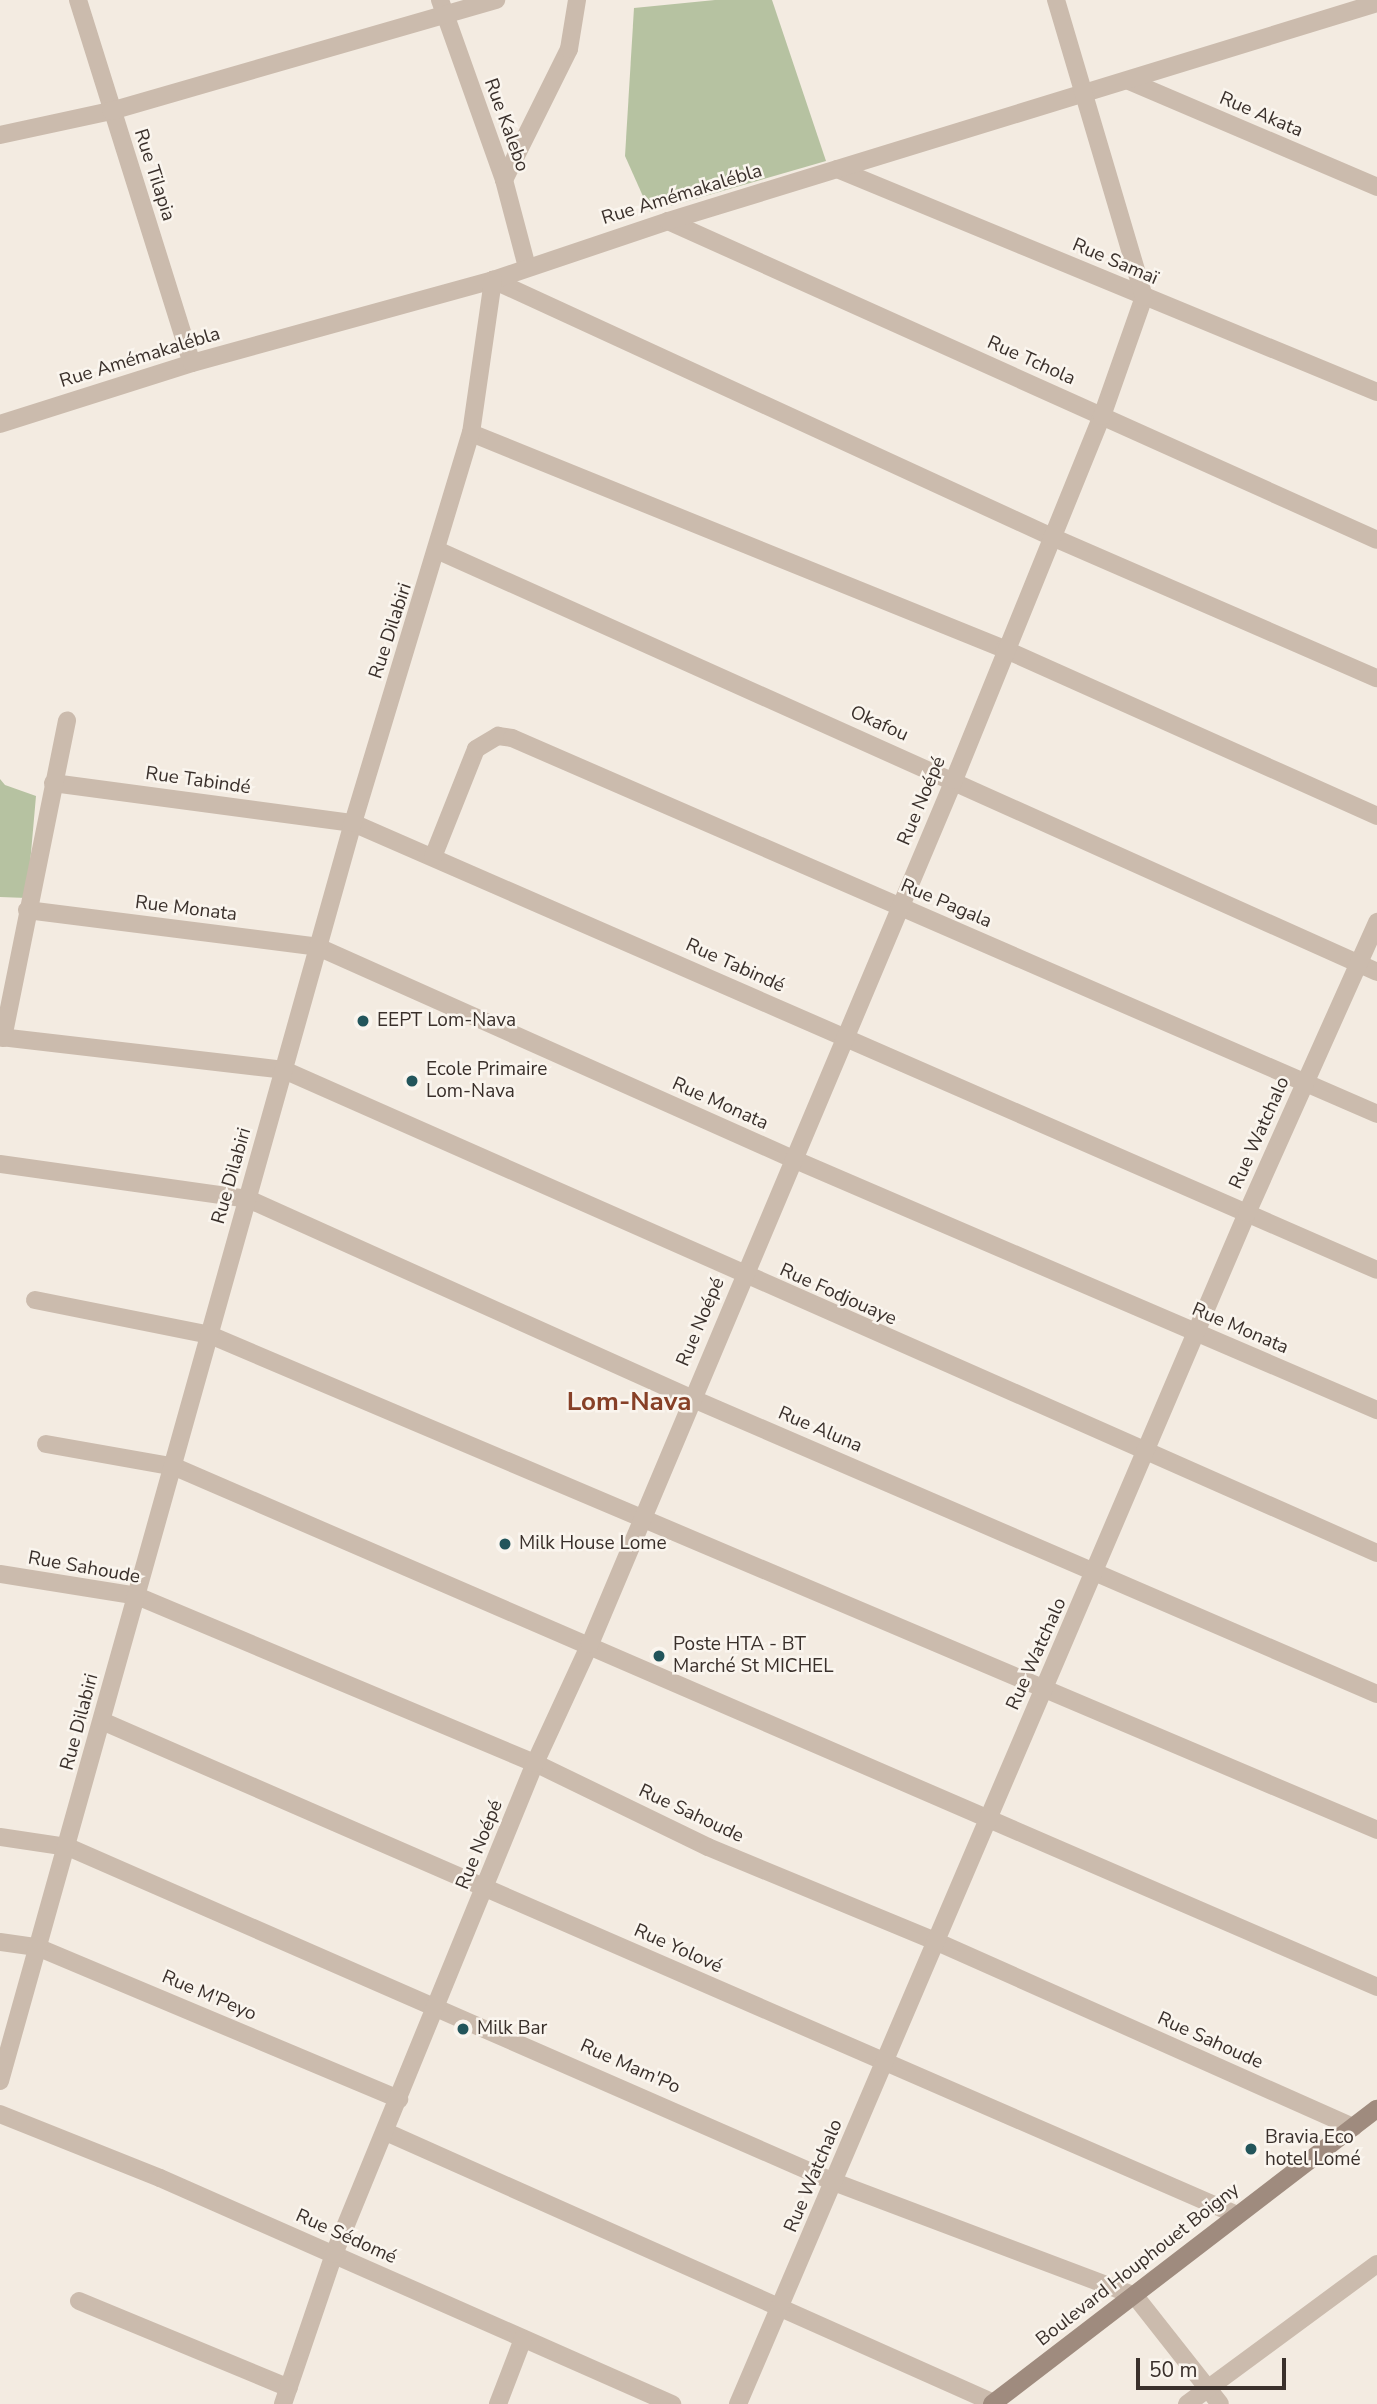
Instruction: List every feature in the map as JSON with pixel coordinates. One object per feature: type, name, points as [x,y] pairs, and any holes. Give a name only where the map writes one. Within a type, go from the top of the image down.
[{"type":"street","name":"Rue Tilapia","points":[[78,0],[192,363]]},
{"type":"street","points":[[0,135],[111,111],[442,7],[496,0]]},
{"type":"street","points":[[503,180],[569,49],[577,0]]},
{"type":"street","points":[[1056,0],[1144,297]]},
{"type":"street","name":"Rue Amémakalébla","points":[[0,424],[192,363],[493,280],[668,220],[1377,4]]},
{"type":"street","name":"Rue Kalebo","points":[[442,7],[503,180],[527,267]]},
{"type":"street","name":"Rue Akata","points":[[1129,81],[1377,187]]},
{"type":"street","name":"Rue Samaï","points":[[837,169],[1377,392]]},
{"type":"street","name":"Rue Tchola","points":[[668,220],[1377,540]]},
{"type":"street","points":[[493,280],[1052,537],[1377,678]]},
{"type":"street","name":"Rue Dilabiri","points":[[0,2081],[175,1466],[353,823],[439,551],[471,433],[493,280]]},
{"type":"street","name":"Rue Noépé","points":[[286,2396],[334,2254],[535,1763],[590,1644],[691,1398],[954,780],[1004,649],[1102,416],[1144,297]]},
{"type":"street","points":[[471,433],[1004,649],[1377,816]]},
{"type":"street","name":"Okafou","points":[[439,551],[1377,972]]},
{"type":"street","points":[[1,1038],[67,720]]},
{"type":"street","name":"Rue Pagala","points":[[433,857],[476,748],[498,736],[1377,1114]]},
{"type":"street","name":"Rue Tabindé","points":[[53,783],[353,823],[1377,1270]]},
{"type":"street","name":"Rue Monata","points":[[27,909],[318,947],[793,1159],[1377,1410]]},
{"type":"street","name":"Rue Watchalo","points":[[738,2404],[781,2309],[987,1819],[1096,1572],[1247,1213],[1377,922]]},
{"type":"street","name":"Rue Fodjouaye","points":[[1,1038],[284,1070],[1146,1454],[1377,1553]]},
{"type":"street","name":"Rue Aluna","points":[[0,1164],[248,1199],[691,1398],[1377,1694]]},
{"type":"street","points":[[35,1300],[210,1335],[1377,1830]]},
{"type":"street","points":[[46,1444],[175,1466],[1377,1987]]},
{"type":"street","name":"Rue Sahoude","points":[[0,1574],[137,1597],[535,1763],[708,1847],[935,1941],[1353,2127]]},
{"type":"street","name":"Rue Yolové","points":[[102,1721],[1237,2216]]},
{"type":"street","name":"Rue Mam'Po","points":[[0,1837],[68,1847],[437,2006],[834,2182],[1135,2296]]},
{"type":"street","name":"Rue M'Peyo","points":[[0,1942],[37,1947],[399,2099]]},
{"type":"street","name":"Boulevard Houphouet Boigny","points":[[993,2403],[1377,2109]]},
{"type":"street","name":"Rue Sédomé","points":[[0,2114],[334,2254],[672,2404]]},
{"type":"street","points":[[386,2132],[993,2403]]},
{"type":"street","points":[[1187,2404],[1377,2264]]},
{"type":"street","points":[[1135,2296],[1220,2404]]},
{"type":"street","points":[[79,2301],[286,2396]]},
{"type":"street","points":[[498,2404],[523,2339]]},
{"type":"green space","points":[[715,0],[772,0],[826,161],[650,212],[625,156],[634,8]]},
{"type":"green space","points":[[0,779],[5,785],[36,796],[27,898],[0,897]]},
{"type":"place","name":"EEPT Lom-Nava","points":[[363,1021]]},
{"type":"place","name":"Ecole Primaire Lom-Nava","points":[[412,1081]]},
{"type":"place","name":"Milk House Lome","points":[[505,1544]]},
{"type":"place","name":"Poste HTA - BT Marché St MICHEL","points":[[659,1656]]},
{"type":"place","name":"Milk Bar","points":[[463,2029]]},
{"type":"place","name":"Bravia Eco hotel Lomé","points":[[1251,2149]]},
{"type":"district","name":"Lom-Nava","points":[[629,1402]]}]
